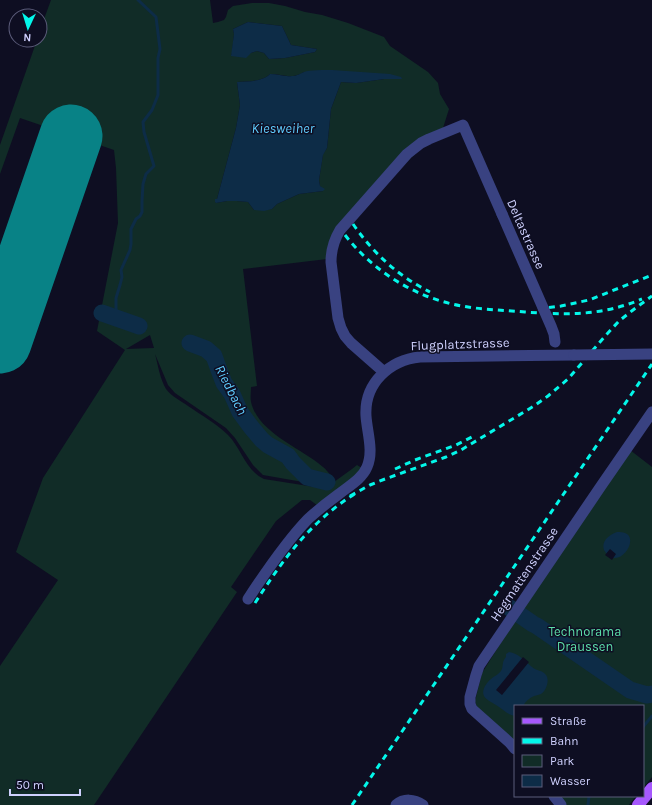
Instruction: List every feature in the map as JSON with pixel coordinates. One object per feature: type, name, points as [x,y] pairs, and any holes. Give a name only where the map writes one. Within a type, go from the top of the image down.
[{"type":"main road","points":[[638,805],[652,788]]},
{"type":"street","name":"Deltastrasse","points":[[384,372],[350,344],[341,328],[338,318],[331,256],[334,244],[337,235],[345,224],[407,154],[428,139],[463,126],[551,326],[554,334],[556,355]]},
{"type":"street","name":"Flugplatzstrasse","points":[[248,599],[292,538],[304,524],[321,508],[358,480],[366,470],[370,452],[367,405],[373,387],[384,372],[392,366],[403,360],[420,357],[652,354]]},
{"type":"street","name":"Hegmattenstrasse","points":[[514,748],[504,737],[475,712],[471,706],[470,702],[479,666],[652,412]]},
{"type":"street","points":[[555,797],[561,805]]},
{"type":"street","points":[[396,805],[400,802],[409,800],[423,805]]},
{"type":"green space","points":[[51,0],[210,0],[213,23],[224,20],[228,10],[233,6],[252,3],[269,3],[322,15],[384,37],[390,46],[428,72],[438,83],[440,94],[449,109],[443,128],[340,224],[327,259],[243,269],[257,386],[251,387],[251,402],[255,413],[262,423],[281,439],[324,468],[331,475],[330,480],[320,485],[263,475],[253,465],[235,438],[226,428],[175,393],[168,385],[155,354],[162,381],[168,392],[208,419],[228,435],[233,440],[248,465],[253,471],[264,479],[321,488],[327,487],[357,465],[365,470],[321,508],[310,500],[302,500],[276,521],[231,587],[237,592],[94,805],[0,805],[0,666],[58,580],[16,552],[43,478],[125,350],[97,331],[118,223],[114,150],[20,118],[0,174],[0,145],[34,48],[48,48],[48,8]],"holes":[[[248,22],[282,26],[291,45],[317,49],[315,52],[285,58],[269,59],[264,53],[257,51],[231,55],[234,34],[233,29]],[[304,72],[402,79],[384,79],[356,83],[341,82],[331,109],[327,148],[323,154],[319,180],[323,191],[299,194],[277,204],[272,209],[254,210],[248,202],[227,201],[216,203],[215,199],[217,199],[236,128],[240,105],[237,82],[259,80],[270,74],[295,76]],[[150,335],[154,348],[126,349]]]},
{"type":"green space","name":"Technorama Draussen","points":[[630,450],[652,467],[652,777],[644,787],[644,705],[514,705],[514,742],[477,708],[475,701],[482,673],[512,625]]},
{"type":"green space","points":[[559,797],[635,797],[629,805],[564,805]]},
{"type":"water","points":[[248,22],[282,26],[291,45],[317,49],[315,52],[285,58],[269,59],[264,53],[257,51],[251,53],[246,58],[231,56],[234,34],[233,29]]},
{"type":"water","name":"Kiesweiher","points":[[332,70],[390,74],[401,77],[402,79],[384,79],[356,83],[341,82],[331,109],[327,148],[323,155],[319,180],[320,186],[325,189],[323,191],[299,194],[277,204],[272,209],[264,211],[254,210],[248,202],[227,201],[216,203],[215,199],[217,199],[236,128],[240,105],[237,82],[259,80],[270,74],[294,76],[310,71]]},
{"type":"water","points":[[617,532],[625,533],[629,536],[630,541],[626,552],[622,556],[616,558],[608,555],[603,547],[606,539]]},
{"type":"water","points":[[509,652],[519,656],[534,668],[543,672],[548,680],[543,693],[534,696],[526,701],[524,705],[514,705],[514,716],[498,707],[488,700],[483,694],[485,686],[488,682],[501,671],[506,654]]},
{"type":"pier","points":[[610,549],[616,554],[612,560],[605,555]]},
{"type":"pier","points":[[523,657],[529,662],[502,695],[496,690]]},
{"type":"waterway","points":[[116,318],[116,298],[122,277],[121,270],[130,250],[131,229],[136,219],[142,212],[143,184],[146,174],[154,166],[144,132],[143,122],[152,110],[158,95],[158,58],[160,49],[156,17],[138,0]]},
{"type":"waterway","name":"Riedbach","points":[[102,313],[139,326]]},
{"type":"waterway","name":"Riedbach","points":[[190,343],[206,349],[214,356],[224,383],[232,394],[240,412],[262,440],[288,456],[307,477],[327,482]]},
{"type":"waterway","name":"Riedbach","points":[[510,608],[630,690],[647,695],[652,694]]},
{"type":"waterway","points":[[644,726],[652,716]]},
{"type":"waterway","points":[[588,805],[589,797]]},
{"type":"runway","points":[[0,342],[71,136]]},
{"type":"railway","points":[[353,224],[369,245],[387,263],[407,279],[430,292]]},
{"type":"railway","points":[[345,235],[369,261],[397,281],[428,297],[462,306],[525,312],[570,314],[612,309],[642,299]]},
{"type":"railway","points":[[538,309],[589,300],[652,275]]},
{"type":"railway","points":[[350,496],[370,485],[461,450],[534,406],[568,379],[619,321],[652,296]]},
{"type":"railway","points":[[352,805],[652,364]]},
{"type":"railway","points":[[395,469],[456,445],[476,435]]},
{"type":"railway","points":[[255,603],[299,542],[325,516],[356,493]]}]
